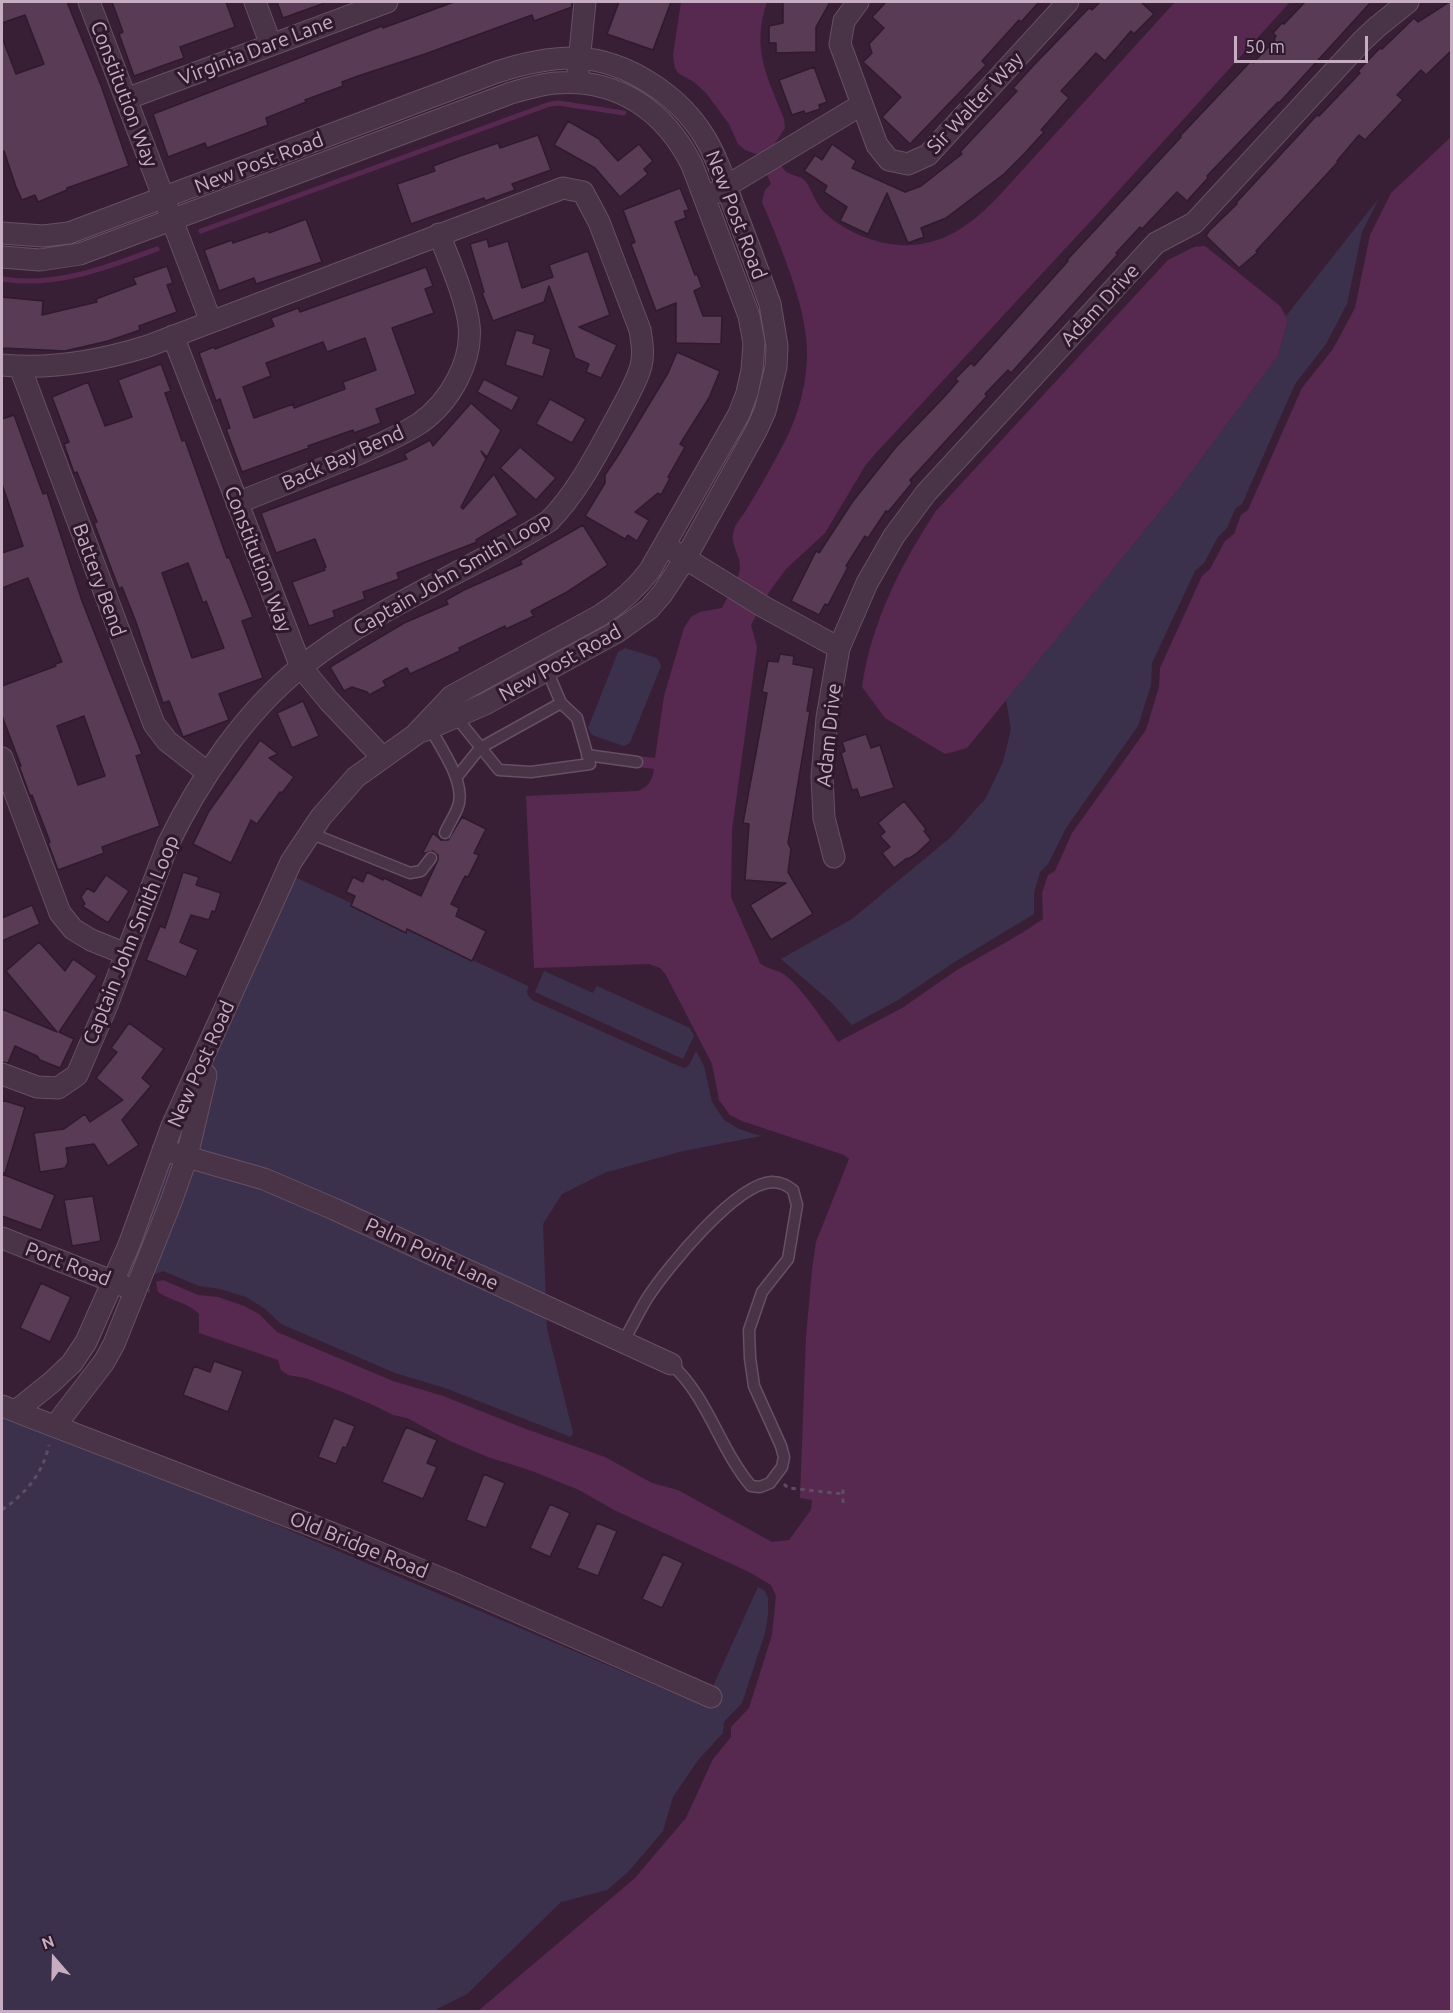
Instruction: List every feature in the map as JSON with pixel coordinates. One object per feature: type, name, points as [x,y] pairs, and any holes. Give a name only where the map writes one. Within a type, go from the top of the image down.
[{"type":"street","name":"Constitution Way","points":[[89,2],[211,322]]},
{"type":"street","points":[[255,2],[271,45]]},
{"type":"street","name":"Virginia Dare Lane","points":[[126,99],[387,2]]},
{"type":"street","points":[[577,82],[585,2]]},
{"type":"street","name":"Sir Walter Way","points":[[858,2],[844,21],[840,44],[877,145],[889,160],[908,164],[928,155],[1068,2]]},
{"type":"street","name":"Adam Drive","points":[[834,857],[824,818],[822,777],[839,648],[873,574],[894,536],[926,493],[1156,243],[1194,223],[1362,41],[1408,2]]},
{"type":"street","name":"New Post Road","points":[[2,234],[43,236],[69,234],[497,72],[538,61],[580,58],[605,63],[646,81],[678,105],[704,136],[714,153],[770,304],[777,346],[777,367],[772,389],[756,431],[686,559],[662,594],[634,621],[485,704],[422,732],[383,758],[356,777],[309,833],[291,861],[172,1126],[129,1245],[86,1342],[72,1363],[52,1382],[9,1409]]},
{"type":"street","name":"New Post Road","points":[[2,257],[40,260],[80,254],[511,93],[554,83],[577,82],[603,86],[648,108],[666,124],[685,150],[749,316],[754,343],[752,370],[739,414],[650,570],[636,588],[620,603],[452,696],[422,732]]},
{"type":"street","points":[[705,199],[861,105]]},
{"type":"street","name":"Captain John Smith Loop","points":[[2,1074],[37,1087],[58,1088],[77,1075],[168,844],[208,773],[253,716],[301,667],[385,612],[549,521],[566,504],[599,451],[641,367],[643,348],[640,330],[599,222],[583,192],[563,188],[211,322],[123,353],[98,360],[46,367],[11,366]]},
{"type":"street","name":"Back Bay Bend","points":[[237,503],[379,445],[420,423],[451,390],[462,368],[468,348],[469,325],[463,301],[439,234]]},
{"type":"street","name":"Constitution Way","points":[[173,336],[301,667],[328,701],[383,758]]},
{"type":"street","name":"Battery Bend","points":[[11,366],[154,724],[167,741],[208,773]]},
{"type":"street","points":[[664,545],[764,607],[839,648]]},
{"type":"street","points":[[2,758],[60,914],[73,929],[91,940],[126,954]]},
{"type":"street","points":[[55,1426],[104,1362],[114,1344],[187,1156],[217,1027]]},
{"type":"street","name":"Palm Point Lane","points":[[164,1150],[274,1183],[671,1364]]},
{"type":"street","name":"Port Road","points":[[2,1238],[134,1290]]},
{"type":"street","name":"Old Bridge Road","points":[[9,1409],[452,1582],[711,1697]]},
{"type":"lane","points":[[456,717],[499,770],[531,772],[590,764],[578,718],[561,703],[547,670]]},
{"type":"lane","points":[[456,778],[480,748],[561,703]]},
{"type":"lane","points":[[422,732],[454,768],[460,796],[458,806],[445,833]]},
{"type":"lane","points":[[587,755],[637,762]]},
{"type":"lane","points":[[309,833],[410,873],[422,871],[430,858]]},
{"type":"lane","points":[[623,1342],[649,1297],[687,1247],[723,1210],[753,1188],[771,1182],[783,1183],[793,1190],[797,1205],[788,1259],[762,1292],[749,1330],[754,1386],[782,1446],[784,1457],[782,1467],[770,1483],[760,1487],[751,1486],[730,1457],[694,1388],[686,1377],[671,1364]]},
{"type":"path","points":[[2,1510],[18,1499],[34,1481],[45,1462],[55,1426]]},
{"type":"path","points":[[843,1486],[843,1503]]},
{"type":"path","points":[[788,1488],[843,1494]]},
{"type":"shaded area","points":[[681,2],[767,2],[762,19],[761,48],[767,75],[784,119],[785,128],[773,146],[782,166],[787,173],[805,181],[821,208],[839,224],[867,238],[904,245],[938,240],[954,233],[983,212],[1175,2],[1290,2],[875,454],[865,466],[825,533],[786,569],[769,592],[751,625],[757,647],[732,830],[731,897],[760,963],[782,973],[799,988],[838,1042],[902,1008],[957,970],[1043,919],[1042,893],[1048,875],[1055,871],[1072,833],[1146,730],[1159,687],[1160,668],[1202,576],[1210,569],[1225,541],[1234,534],[1241,515],[1248,510],[1302,388],[1333,349],[1355,308],[1370,235],[1391,193],[1451,137],[1451,2011],[478,2011],[634,1879],[686,1818],[713,1759],[731,1737],[731,1727],[749,1708],[772,1635],[776,1596],[771,1585],[749,1572],[614,1510],[579,1490],[532,1471],[488,1457],[450,1441],[407,1418],[393,1415],[340,1391],[305,1378],[288,1375],[281,1370],[278,1360],[199,1333],[199,1314],[190,1307],[158,1292],[156,1282],[163,1280],[198,1295],[218,1297],[244,1306],[259,1314],[277,1332],[393,1381],[443,1396],[605,1457],[652,1483],[678,1490],[772,1542],[789,1540],[811,1510],[812,1500],[800,1498],[806,1337],[812,1270],[816,1242],[849,1159],[844,1155],[730,1115],[719,1100],[712,1064],[666,975],[660,968],[649,964],[534,968],[526,796],[638,791],[649,783],[654,769],[637,767],[638,756],[655,758],[664,696],[684,628],[691,617],[700,612],[722,608],[733,587],[740,566],[733,539],[736,524],[764,480],[788,435],[801,399],[806,374],[806,337],[800,304],[789,268],[762,202],[765,190],[771,184],[759,155],[745,150],[738,144],[729,124],[706,93],[694,82],[678,73],[675,68],[673,55]]},
{"type":"shaded area","points":[[1379,198],[1362,232],[1347,304],[1326,344],[1295,384],[1242,504],[1235,509],[1227,528],[1218,537],[1204,563],[1195,571],[1152,663],[1151,685],[1138,726],[1066,828],[1048,864],[1040,872],[1034,893],[1034,914],[953,963],[898,1000],[852,1025],[831,1002],[781,959],[852,919],[951,837],[986,798],[1003,762],[1011,729],[1006,700],[1177,491],[1278,356],[1288,320],[1286,316]]},
{"type":"shaded area","points":[[1205,246],[1280,306],[1288,320],[1278,356],[1177,491],[967,748],[945,754],[885,718],[862,687],[872,640],[900,573],[936,511],[1168,260],[1194,247]]},
{"type":"shaded area","points":[[625,648],[657,658],[661,666],[630,743],[624,746],[592,735],[588,728],[618,652]]},
{"type":"shaded area","points":[[280,870],[528,986],[527,994],[532,1000],[681,1067],[685,1068],[689,1065],[696,1051],[704,1066],[712,1102],[724,1120],[739,1129],[761,1136],[683,1151],[604,1173],[562,1194],[543,1224],[547,1329],[573,1433],[571,1437],[445,1388],[395,1373],[281,1324],[264,1308],[246,1297],[220,1289],[199,1286],[163,1271],[150,1276],[150,1293],[117,1279]]},
{"type":"shaded area","points":[[544,971],[593,993],[597,986],[690,1028],[694,1036],[683,1059],[535,992]]},
{"type":"shaded area","points":[[2,1398],[215,1499],[704,1706],[758,1587],[765,1591],[768,1598],[768,1615],[765,1633],[742,1703],[724,1722],[723,1733],[698,1760],[673,1797],[663,1831],[628,1872],[607,1890],[561,1902],[467,1994],[433,2011],[2,2011]]},
{"type":"building","points":[[2,2],[67,2],[102,88],[129,166],[67,188],[67,190],[38,202],[35,195],[22,200],[4,151],[2,153],[2,40],[16,74],[44,64],[25,15],[2,23]]},
{"type":"building","points":[[112,2],[226,2],[235,27],[180,47],[184,58],[134,76],[119,34],[123,32]]},
{"type":"building","points":[[277,2],[324,2],[325,3],[283,18]]},
{"type":"building","points":[[454,2],[572,2],[572,7],[534,21],[532,15],[358,76],[342,82],[343,86],[266,118],[268,125],[207,148],[205,143],[168,157],[153,114],[382,26],[383,28]]},
{"type":"building","points":[[619,2],[671,2],[653,50],[607,34]]},
{"type":"building","points":[[783,2],[830,2],[816,27],[816,52],[776,53],[776,43],[769,43],[769,26],[783,23]]},
{"type":"building","points":[[886,2],[1039,2],[1021,22],[1019,20],[982,61],[986,65],[910,144],[882,117],[901,97],[863,62],[872,53],[869,44],[884,28],[872,17]]},
{"type":"building","points":[[1100,2],[1141,2],[1154,14],[1134,34],[1131,31],[1105,61],[1096,53],[1061,91],[1069,98],[1041,130],[1044,132],[1025,153],[1004,174],[946,218],[921,228],[924,237],[908,243],[887,193],[868,234],[840,221],[847,207],[824,192],[827,186],[804,171],[815,155],[822,160],[832,144],[856,161],[852,168],[905,192],[921,186],[962,154],[960,152],[1017,91],[1013,88],[1089,8],[1092,10]]},
{"type":"building","points":[[1305,2],[1371,2],[1279,103],[1207,176],[1208,178],[1187,201],[1177,192],[1142,229],[1140,227],[1011,373],[1008,370],[985,394],[987,396],[910,480],[912,483],[888,512],[886,511],[868,538],[865,536],[846,566],[848,567],[828,605],[825,604],[819,615],[791,601],[816,551],[819,553],[853,501],[896,447],[958,381],[955,379],[971,363],[974,366],[1180,136],[1251,61],[1253,63],[1275,40],[1276,36],[1273,33]]},
{"type":"building","points":[[1452,2],[1452,50],[1426,75],[1421,70],[1397,95],[1403,100],[1365,140],[1359,135],[1338,162],[1256,251],[1258,252],[1239,268],[1206,236],[1209,231],[1237,204],[1317,115],[1319,116],[1360,73],[1358,71],[1380,48],[1382,49],[1414,18],[1418,22]]},
{"type":"building","points":[[814,67],[827,102],[819,105],[820,109],[792,115],[779,80]]},
{"type":"building","points":[[568,121],[601,140],[618,161],[639,144],[653,161],[644,169],[648,174],[620,197],[595,168],[554,145]]},
{"type":"building","points":[[538,135],[551,170],[512,184],[515,190],[485,201],[484,198],[411,224],[397,184],[435,171],[433,166],[460,156],[498,143],[500,148]]},
{"type":"building","points":[[680,188],[689,210],[684,211],[686,218],[675,222],[695,275],[697,274],[702,287],[694,291],[703,316],[722,316],[721,344],[676,343],[676,303],[656,311],[631,244],[635,242],[623,210]]},
{"type":"building","points":[[306,219],[322,262],[256,284],[254,278],[219,291],[204,250],[232,240],[233,243],[268,231],[269,233]]},
{"type":"building","points":[[487,239],[489,247],[508,241],[522,288],[553,277],[549,265],[588,251],[610,315],[579,327],[617,345],[601,378],[586,372],[589,364],[575,358],[549,286],[544,302],[493,321],[482,293],[484,292],[470,244]]},
{"type":"building","points":[[167,266],[173,283],[167,285],[177,312],[139,326],[140,330],[108,341],[65,351],[2,348],[2,297],[43,301],[42,315],[97,302],[96,299],[136,284],[133,278]]},
{"type":"building","points":[[426,267],[433,286],[425,289],[434,313],[392,328],[416,394],[376,409],[381,423],[354,433],[353,430],[242,472],[226,429],[230,428],[220,399],[216,401],[199,353],[274,326],[271,318],[298,308],[300,312]],"holes":[[[365,338],[376,370],[343,382],[345,389],[294,408],[293,404],[254,418],[243,387],[271,376],[266,363],[323,342],[327,352]]]},
{"type":"building","points":[[516,330],[535,335],[533,343],[551,349],[543,377],[505,365]]},
{"type":"building","points":[[677,352],[720,371],[709,398],[680,444],[685,447],[661,495],[658,493],[635,512],[649,520],[637,541],[628,535],[625,539],[585,516],[605,483],[605,475],[668,373]]},
{"type":"building","points":[[161,364],[171,391],[165,393],[182,441],[185,440],[227,558],[229,557],[253,617],[242,621],[263,678],[219,694],[229,720],[183,737],[169,701],[163,703],[136,622],[122,587],[119,589],[94,523],[97,522],[77,472],[74,473],[64,444],[69,442],[52,397],[88,382],[105,426],[132,417],[118,380]],"holes":[[[188,563],[203,603],[206,601],[224,648],[192,658],[162,573]]]},
{"type":"building","points":[[484,379],[519,397],[512,411],[477,392]]},
{"type":"building","points":[[550,399],[586,419],[572,443],[536,424]]},
{"type":"building","points":[[471,403],[501,430],[487,457],[481,451],[486,459],[461,507],[463,509],[494,474],[518,515],[476,540],[477,542],[397,573],[399,579],[363,592],[365,599],[333,611],[335,617],[309,626],[292,582],[325,570],[326,567],[315,539],[276,553],[261,513],[407,459],[404,454],[430,440],[433,446]]},
{"type":"building","points":[[14,415],[43,494],[47,493],[82,601],[142,754],[136,756],[160,826],[102,847],[104,853],[58,870],[48,843],[50,842],[32,795],[30,796],[2,716],[2,686],[62,662],[28,578],[2,588],[2,553],[23,546],[2,484],[2,419]],"holes":[[[84,716],[105,776],[78,785],[57,726]]]},
{"type":"building","points":[[520,447],[556,478],[536,500],[500,468]]},
{"type":"building","points":[[583,525],[608,565],[567,592],[531,611],[534,616],[506,629],[505,626],[459,648],[460,651],[410,674],[407,668],[383,681],[386,686],[369,695],[367,692],[352,687],[344,691],[330,667],[404,623],[448,604],[446,600],[464,590],[522,564],[520,561]]},
{"type":"building","points":[[780,654],[794,656],[793,664],[814,668],[807,711],[810,711],[788,843],[791,849],[788,872],[813,914],[771,940],[750,905],[786,883],[745,880],[749,824],[743,823],[767,693],[762,692],[768,661],[778,662]]},
{"type":"building","points":[[303,701],[319,736],[292,748],[277,713]]},
{"type":"building","points":[[866,734],[871,748],[880,745],[894,788],[860,798],[857,789],[852,790],[841,753],[845,751],[842,742]]},
{"type":"building","points":[[260,740],[278,754],[269,758],[294,777],[257,824],[251,820],[231,863],[193,844],[209,811]]},
{"type":"building","points":[[904,801],[926,829],[924,831],[931,840],[916,854],[894,868],[882,853],[890,847],[880,836],[885,832],[878,823]]},
{"type":"building","points":[[462,817],[486,829],[474,853],[479,855],[451,904],[459,908],[456,916],[486,931],[472,961],[407,929],[406,933],[351,906],[355,896],[346,892],[353,877],[363,882],[367,872],[421,896],[438,860],[438,855],[433,851],[422,854],[433,833],[441,840],[448,840]]},
{"type":"building","points":[[183,872],[199,877],[196,885],[221,893],[215,912],[212,911],[209,920],[191,915],[180,942],[198,950],[186,977],[146,960],[160,926],[165,928]]},
{"type":"building","points":[[106,875],[129,891],[108,923],[82,906],[85,904],[81,897],[87,888],[94,892]]},
{"type":"building","points":[[32,905],[40,924],[2,941],[2,918]]},
{"type":"building","points":[[39,942],[65,971],[73,959],[97,976],[59,1032],[74,1039],[60,1068],[15,1046],[8,1063],[2,1062],[2,1009],[57,1032],[6,971]]},
{"type":"building","points":[[129,1023],[164,1049],[142,1078],[151,1086],[122,1120],[139,1145],[108,1166],[94,1144],[66,1148],[68,1162],[65,1168],[40,1172],[34,1133],[64,1129],[85,1114],[90,1122],[123,1100],[96,1078],[117,1052],[111,1048]]},
{"type":"building","points":[[2,1100],[25,1107],[5,1173],[2,1173]]},
{"type":"building","points":[[2,1174],[55,1195],[41,1230],[2,1216]]},
{"type":"building","points":[[93,1196],[101,1241],[72,1246],[64,1200]]},
{"type":"building","points":[[41,1283],[71,1297],[50,1342],[20,1328]]},
{"type":"building","points":[[214,1361],[243,1371],[228,1412],[183,1395],[194,1366],[210,1372]]},
{"type":"building","points":[[334,1418],[355,1426],[336,1464],[318,1457]]},
{"type":"building","points":[[406,1427],[437,1440],[427,1463],[437,1467],[423,1499],[382,1482]]},
{"type":"building","points":[[484,1474],[505,1483],[486,1528],[466,1520]]},
{"type":"building","points":[[550,1504],[570,1513],[550,1557],[530,1548]]},
{"type":"building","points":[[597,1523],[617,1531],[598,1576],[577,1568]]},
{"type":"building","points":[[663,1554],[683,1563],[662,1608],[642,1599]]},
{"type":"waterway","points":[[201,231],[550,104],[558,103],[624,113]]},
{"type":"waterway","points":[[2,279],[42,281],[61,278],[100,269],[157,249]]}]
